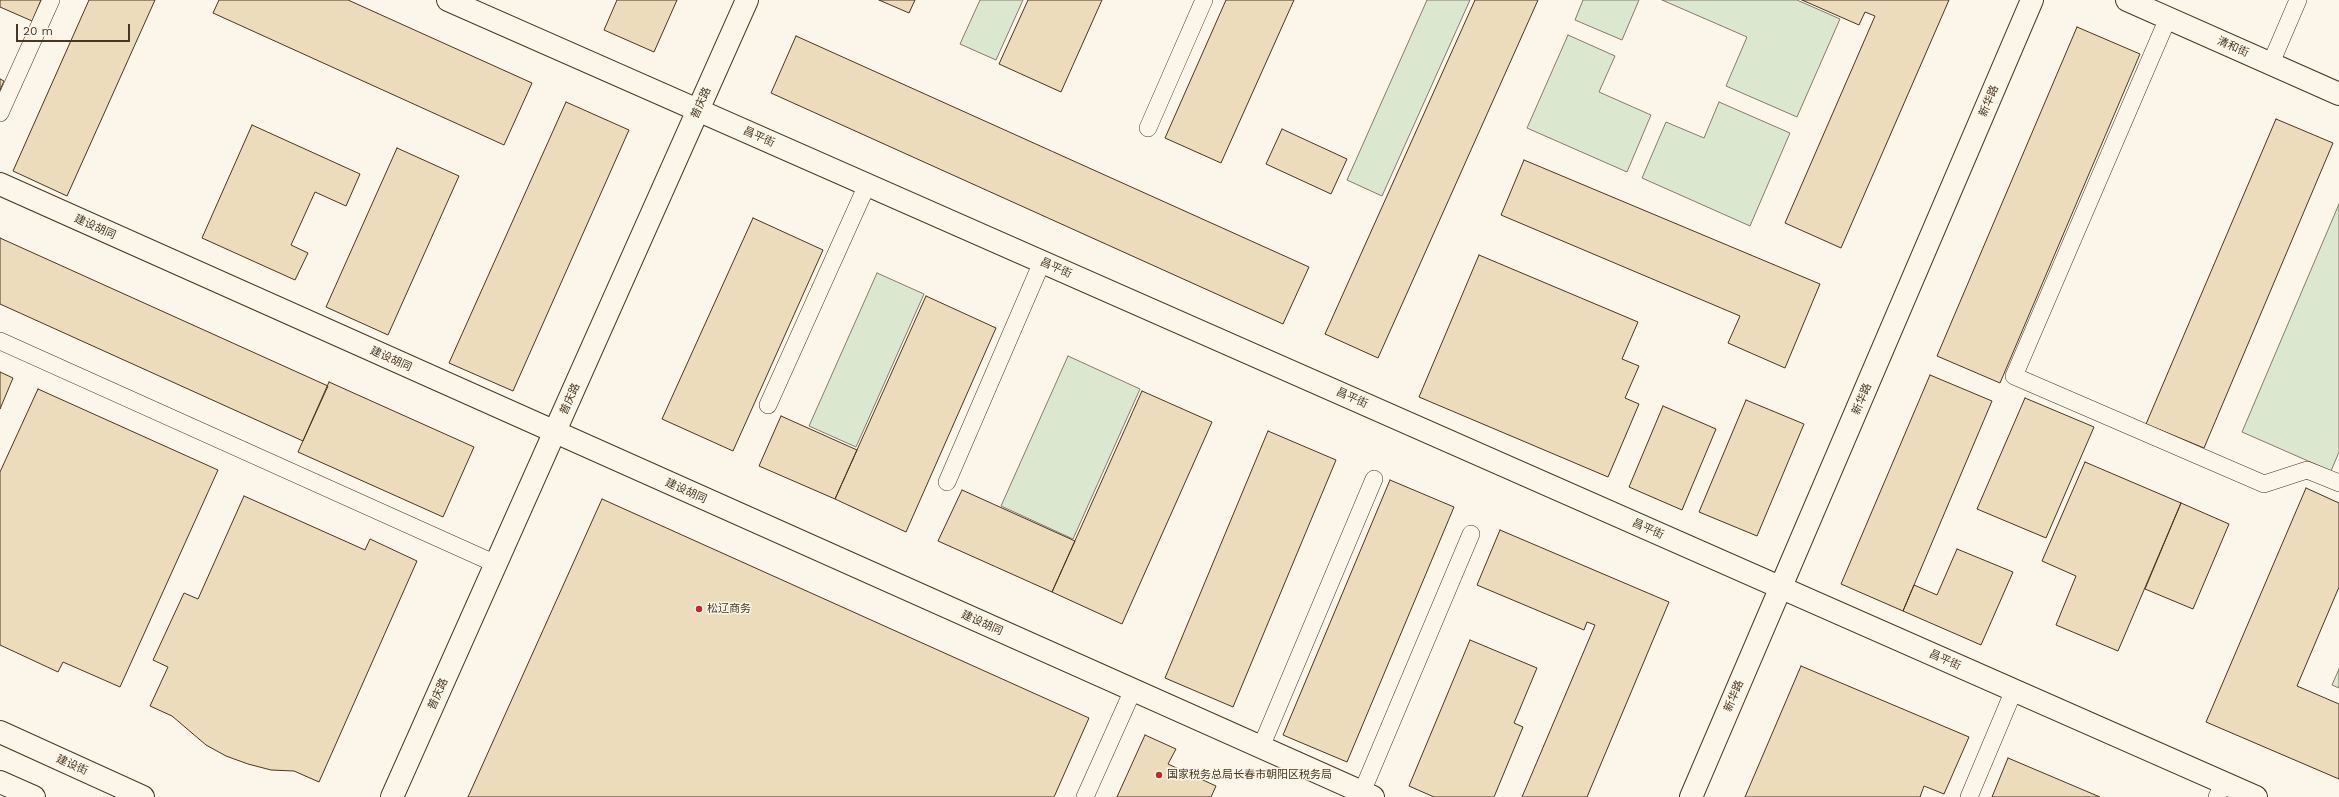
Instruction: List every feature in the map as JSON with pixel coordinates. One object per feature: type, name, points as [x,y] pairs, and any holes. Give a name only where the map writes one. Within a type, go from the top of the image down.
[{"type":"street","name":"昌平街","points":[[448,0],[2014,690],[2220,790],[2256,797]]},
{"type":"street","name":"普庆路","points":[[392,797],[747,0]]},
{"type":"street","name":"新华路","points":[[1691,797],[2032,0]]},
{"type":"street","name":"清和街","points":[[2127,0],[2339,94]]},
{"type":"street","name":"建设胡同","points":[[0,184],[1368,795]]},
{"type":"street","name":"建设街","points":[[0,732],[144,797]]},
{"type":"street","points":[[0,782],[34,797]]},
{"type":"lane","points":[[0,113],[51,0]]},
{"type":"lane","points":[[1148,128],[1204,0]]},
{"type":"lane","points":[[2271,64],[2298,0]]},
{"type":"lane","points":[[2168,18],[2014,376],[2264,484],[2307,470],[2339,483]]},
{"type":"lane","points":[[768,405],[867,185]]},
{"type":"lane","points":[[947,482],[1042,262]]},
{"type":"lane","points":[[0,340],[496,564]]},
{"type":"lane","points":[[1261,747],[1374,479]]},
{"type":"lane","points":[[1368,795],[1471,534]]},
{"type":"lane","points":[[1085,797],[1133,690]]},
{"type":"lane","points":[[1968,797],[2014,690]]},
{"type":"green space","points":[[980,0],[1023,0],[996,60],[960,44]]},
{"type":"green space","points":[[1427,0],[1470,0],[1382,196],[1347,180]]},
{"type":"green space","points":[[1583,0],[1639,0],[1622,40],[1575,20]]},
{"type":"green space","points":[[1662,0],[1797,0],[1840,19],[1797,117],[1726,86],[1747,37]]},
{"type":"green space","points":[[1568,35],[1615,56],[1599,92],[1651,115],[1627,172],[1527,128]]},
{"type":"green space","points":[[1719,102],[1790,133],[1750,226],[1642,178],[1666,122],[1704,138]]},
{"type":"green space","points":[[2339,204],[2339,452],[2331,471],[2242,432]]},
{"type":"green space","points":[[877,273],[924,294],[856,447],[809,426]]},
{"type":"green space","points":[[1068,356],[1140,389],[1073,539],[1001,506]]},
{"type":"green space","points":[[2339,669],[2339,688],[2332,685]]},
{"type":"building","points":[[0,0],[41,0],[32,21],[0,7]]},
{"type":"building","points":[[89,0],[155,0],[67,196],[13,171]]},
{"type":"building","points":[[219,0],[348,0],[532,83],[504,145],[213,13]]},
{"type":"building","points":[[617,0],[677,0],[654,52],[604,30]]},
{"type":"building","points":[[879,0],[915,0],[909,13]]},
{"type":"building","points":[[1028,0],[1102,0],[1061,92],[999,64]]},
{"type":"building","points":[[1226,0],[1294,0],[1221,163],[1165,138]]},
{"type":"building","points":[[1475,0],[1538,0],[1378,358],[1325,334]]},
{"type":"building","points":[[1802,0],[1949,0],[1841,248],[1785,223],[1875,16],[1865,12],[1859,25]]},
{"type":"building","points":[[2077,27],[2140,54],[2000,383],[1937,356]]},
{"type":"building","points":[[796,36],[1309,267],[1283,324],[771,93]]},
{"type":"building","points":[[0,79],[4,81],[0,90]]},
{"type":"building","points":[[566,102],[629,130],[513,391],[449,363]]},
{"type":"building","points":[[2276,119],[2333,143],[2204,448],[2146,424]]},
{"type":"building","points":[[252,125],[360,174],[346,206],[315,192],[291,245],[308,253],[295,280],[202,238]]},
{"type":"building","points":[[1282,129],[1347,159],[1331,194],[1266,164]]},
{"type":"building","points":[[397,148],[459,176],[388,335],[326,307]]},
{"type":"building","points":[[1524,160],[1820,284],[1785,368],[1728,343],[1740,316],[1501,215]]},
{"type":"building","points":[[753,218],[823,250],[733,451],[662,419]]},
{"type":"building","points":[[0,238],[328,386],[303,441],[0,304]]},
{"type":"building","points":[[1479,255],[1638,322],[1622,359],[1639,366],[1625,398],[1639,404],[1608,477],[1419,397]]},
{"type":"building","points":[[926,296],[996,328],[906,532],[835,499]]},
{"type":"building","points":[[0,372],[13,378],[0,409]]},
{"type":"building","points":[[1930,375],[1992,401],[1903,611],[1841,584]]},
{"type":"building","points":[[329,382],[474,447],[443,517],[298,452]]},
{"type":"building","points":[[38,389],[218,470],[120,687],[63,662],[58,672],[0,645],[0,472]]},
{"type":"building","points":[[1142,391],[1212,422],[1122,624],[1052,592]]},
{"type":"building","points":[[2025,398],[2094,427],[2046,538],[1977,509]]},
{"type":"building","points":[[1746,400],[1804,424],[1757,536],[1699,512]]},
{"type":"building","points":[[1663,406],[1716,429],[1682,510],[1629,487]]},
{"type":"building","points":[[781,416],[857,450],[835,499],[759,466]]},
{"type":"building","points":[[1268,431],[1336,460],[1233,707],[1165,678]]},
{"type":"building","points":[[2085,462],[2181,503],[2118,651],[2056,625],[2076,576],[2042,561]]},
{"type":"building","points":[[1390,480],[1454,507],[1347,762],[1283,735]]},
{"type":"building","points":[[2306,488],[2339,503],[2339,587],[2297,686],[2339,704],[2339,779],[2206,722]]},
{"type":"building","points":[[962,490],[1075,541],[1052,592],[938,541]]},
{"type":"building","points":[[244,496],[365,550],[370,539],[417,561],[319,782],[294,771],[271,770],[226,756],[206,745],[172,716],[150,706],[168,667],[153,660],[184,593],[198,599]]},
{"type":"building","name":"松辽商务","points":[[602,499],[1089,718],[1054,797],[468,797]]},
{"type":"building","points":[[2181,503],[2229,524],[2193,609],[2145,589]]},
{"type":"building","points":[[1500,530],[1669,602],[1587,797],[1522,797],[1595,625],[1587,622],[1584,630],[1477,585]]},
{"type":"building","points":[[1957,549],[2013,572],[1981,645],[1903,611],[1914,585],[1937,595]]},
{"type":"building","points":[[1470,640],[1537,668],[1514,723],[1523,727],[1494,797],[1434,797],[1409,786]]},
{"type":"building","points":[[1801,666],[1969,737],[1944,794],[1924,786],[1920,797],[1745,797]]},
{"type":"building","name":"国家税务总局长春市朝阳区税务局","points":[[1145,735],[1176,749],[1168,764],[1216,786],[1211,797],[1117,797]]},
{"type":"building","points":[[2008,758],[2100,797],[1992,797]]},
{"type":"place","name":"松辽商务","points":[[699,609]]},
{"type":"place","name":"国家税务总局长春市朝阳区税务局","points":[[1159,775]]}]
